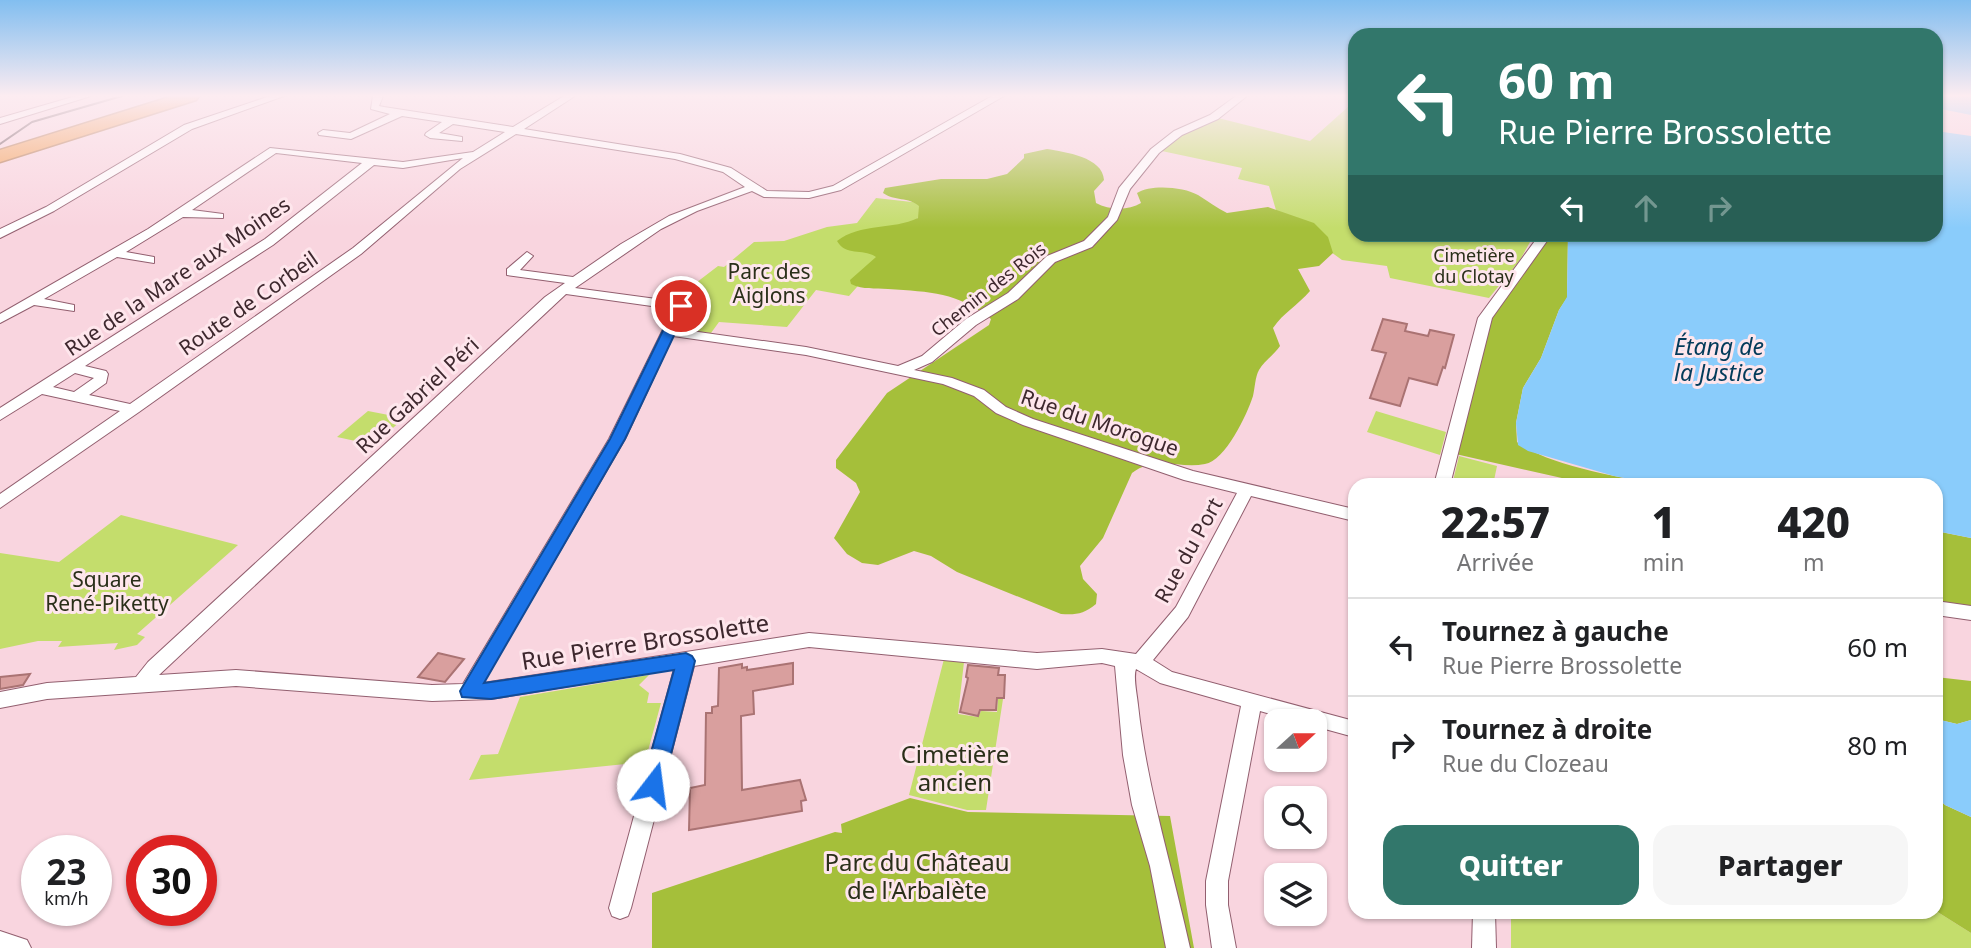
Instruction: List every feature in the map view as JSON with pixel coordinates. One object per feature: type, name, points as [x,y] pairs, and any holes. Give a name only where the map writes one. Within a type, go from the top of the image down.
[{"type":"highway","points":[[0,150],[31,140]]},
{"type":"highway","points":[[0,156],[50,140]]},
{"type":"street","points":[[0,234],[50,209],[166,140]]},
{"type":"street","name":"Route de Corbeil","points":[[0,502],[357,251],[436,182],[499,140]]},
{"type":"street","points":[[574,140],[676,156],[727,170],[760,192],[809,195],[827,192],[920,140]]},
{"type":"street","name":"Chemin des Rois","points":[[902,370],[927,359],[971,322],[1013,296],[1051,259],[1088,244],[1113,218],[1125,188],[1155,151],[1169,140]]},
{"type":"street","points":[[0,319],[181,213],[274,150],[403,165],[463,156],[483,150]]},
{"type":"street","name":"Rue de la Mare aux Moines","points":[[0,415],[269,242],[371,162]]},
{"type":"street","points":[[403,165],[436,182]]},
{"type":"street","name":"Rue Gabriel Péri","points":[[143,682],[155,667],[568,286],[632,241],[674,217],[754,187]]},
{"type":"street","points":[[181,213],[219,216]]},
{"type":"street","points":[[1444,478],[1485,318],[1540,242]]},
{"type":"street","points":[[114,253],[150,260]]},
{"type":"street","points":[[469,691],[617,439],[671,332],[681,306],[568,286],[511,272],[527,256]]},
{"type":"street","points":[[33,301],[69,308]]},
{"type":"street","name":"Rue du Morogue","points":[[671,332],[806,351],[902,370],[979,393],[1001,410],[1072,438],[1246,491],[1348,514]]},
{"type":"street","points":[[72,368],[101,374],[101,380],[76,397]]},
{"type":"street","points":[[39,389],[134,409]]},
{"type":"street","name":"Rue du Port","points":[[1132,661],[1182,612],[1246,491]]},
{"type":"street","points":[[1943,609],[1971,612]]},
{"type":"street","name":"Rue Pierre Brossolette","points":[[0,700],[47,691],[143,682],[236,678],[406,691],[491,691],[809,640],[1037,661],[1102,656],[1132,661],[1167,678],[1348,727]]},
{"type":"street","points":[[620,908],[686,661]]},
{"type":"street","points":[[1132,661],[1133,755],[1178,948]]},
{"type":"street","points":[[1224,948],[1217,905],[1217,881],[1252,701]]},
{"type":"street","points":[[1484,919],[1484,948]]},
{"type":"street","points":[[0,943],[19,948]]},
{"type":"green space","name":"Cimetière du Clotay","points":[[1169,140],[1348,140],[1348,242],[1530,242],[1520,260],[1489,298],[1390,278],[1387,266],[1342,260],[1302,231],[1280,224],[1269,186],[1238,179],[1242,168],[1157,150]]},
{"type":"green space","points":[[1047,149],[1082,157],[1097,166],[1104,180],[1094,191],[1096,203],[1101,205],[1118,209],[1130,207],[1141,203],[1137,193],[1143,190],[1168,188],[1192,192],[1227,213],[1268,207],[1314,223],[1328,237],[1333,253],[1319,266],[1298,269],[1310,291],[1273,328],[1280,346],[1259,370],[1246,414],[1220,455],[1205,464],[1149,465],[1132,473],[1103,538],[1080,566],[1083,579],[1097,594],[1096,604],[1084,612],[1071,614],[1061,614],[957,572],[931,556],[914,551],[878,565],[862,563],[847,554],[834,538],[860,492],[856,483],[836,468],[836,460],[887,393],[989,325],[991,319],[967,303],[943,295],[865,288],[851,284],[850,280],[876,257],[845,249],[837,241],[846,235],[866,229],[918,218],[919,206],[883,193],[885,188],[941,179],[987,179],[1007,174],[1024,158],[1024,154]]},
{"type":"green space","name":"Parc des Aiglons","points":[[876,198],[930,204],[849,296],[816,290],[787,327],[719,322],[711,333],[680,330],[689,304],[671,302],[718,266],[724,267],[754,242],[784,241],[827,227],[857,223]]},
{"type":"green space","points":[[1541,242],[1568,242],[1567,298],[1559,310],[1541,358],[1523,388],[1516,423],[1517,442],[1565,464],[1626,478],[1562,478],[1451,453],[1485,318]]},
{"type":"green space","points":[[368,411],[404,418],[374,445],[337,437]]},
{"type":"green space","points":[[1376,411],[1446,432],[1440,455],[1367,432]]},
{"type":"green space","points":[[1459,456],[1497,466],[1494,478],[1454,478]]},
{"type":"green space","name":"Square René-Piketty","points":[[121,515],[238,545],[137,634],[145,637],[137,645],[114,650],[118,643],[58,647],[62,641],[38,641],[0,649],[0,553],[59,562]]},
{"type":"green space","points":[[1943,532],[1971,538],[1971,613],[1943,609]]},
{"type":"green space","name":"Cimetière ancien","points":[[944,659],[964,662],[958,714],[978,717],[981,711],[997,712],[998,699],[1003,699],[986,810],[967,810],[909,795]]},
{"type":"green space","points":[[649,675],[639,685],[649,693],[647,703],[661,703],[645,762],[469,780],[481,755],[498,754],[520,697]]},
{"type":"green space","points":[[1943,678],[1971,681],[1971,720],[1957,724],[1943,721]]},
{"type":"green space","name":"Parc du Château de l'Arbalète","points":[[910,798],[968,812],[1170,816],[1194,948],[652,948],[652,893],[835,832],[842,833],[841,824]]},
{"type":"green space","points":[[1943,803],[1971,817],[1971,933],[1943,915]]},
{"type":"green space","points":[[1943,915],[1971,933],[1971,948],[1511,948],[1511,919],[1943,919]]},
{"type":"water","name":"Étang de la Justice","points":[[1943,140],[1971,140],[1971,538],[1943,532],[1943,478],[1624,478],[1528,451],[1518,445],[1516,423],[1523,388],[1541,358],[1559,310],[1567,297],[1568,242],[1943,242]]},
{"type":"water","points":[[1971,720],[1971,817],[1945,805],[1943,721],[1957,724]]},
{"type":"building","points":[[1383,319],[1407,324],[1405,331],[1428,336],[1430,330],[1454,335],[1445,368],[1443,367],[1437,385],[1409,378],[1400,406],[1370,398],[1386,353],[1372,350]]},
{"type":"building","points":[[438,653],[464,659],[445,682],[418,677]]},
{"type":"building","points":[[793,663],[793,684],[753,691],[754,714],[741,716],[742,790],[800,780],[806,800],[801,801],[802,811],[689,830],[690,788],[705,785],[706,713],[712,713],[712,707],[718,706],[719,668],[742,664],[742,668],[747,667],[747,670]]},
{"type":"building","points":[[968,665],[999,668],[998,675],[1005,675],[1004,698],[997,698],[996,710],[980,710],[978,716],[960,712],[968,678]]},
{"type":"building","points":[[30,674],[23,685],[0,689],[0,677]]},
{"type":"tram line","points":[[0,144],[5,140]]},
{"type":"route","points":[[653,785],[686,661],[491,691],[469,691],[617,439],[681,306]]}]
